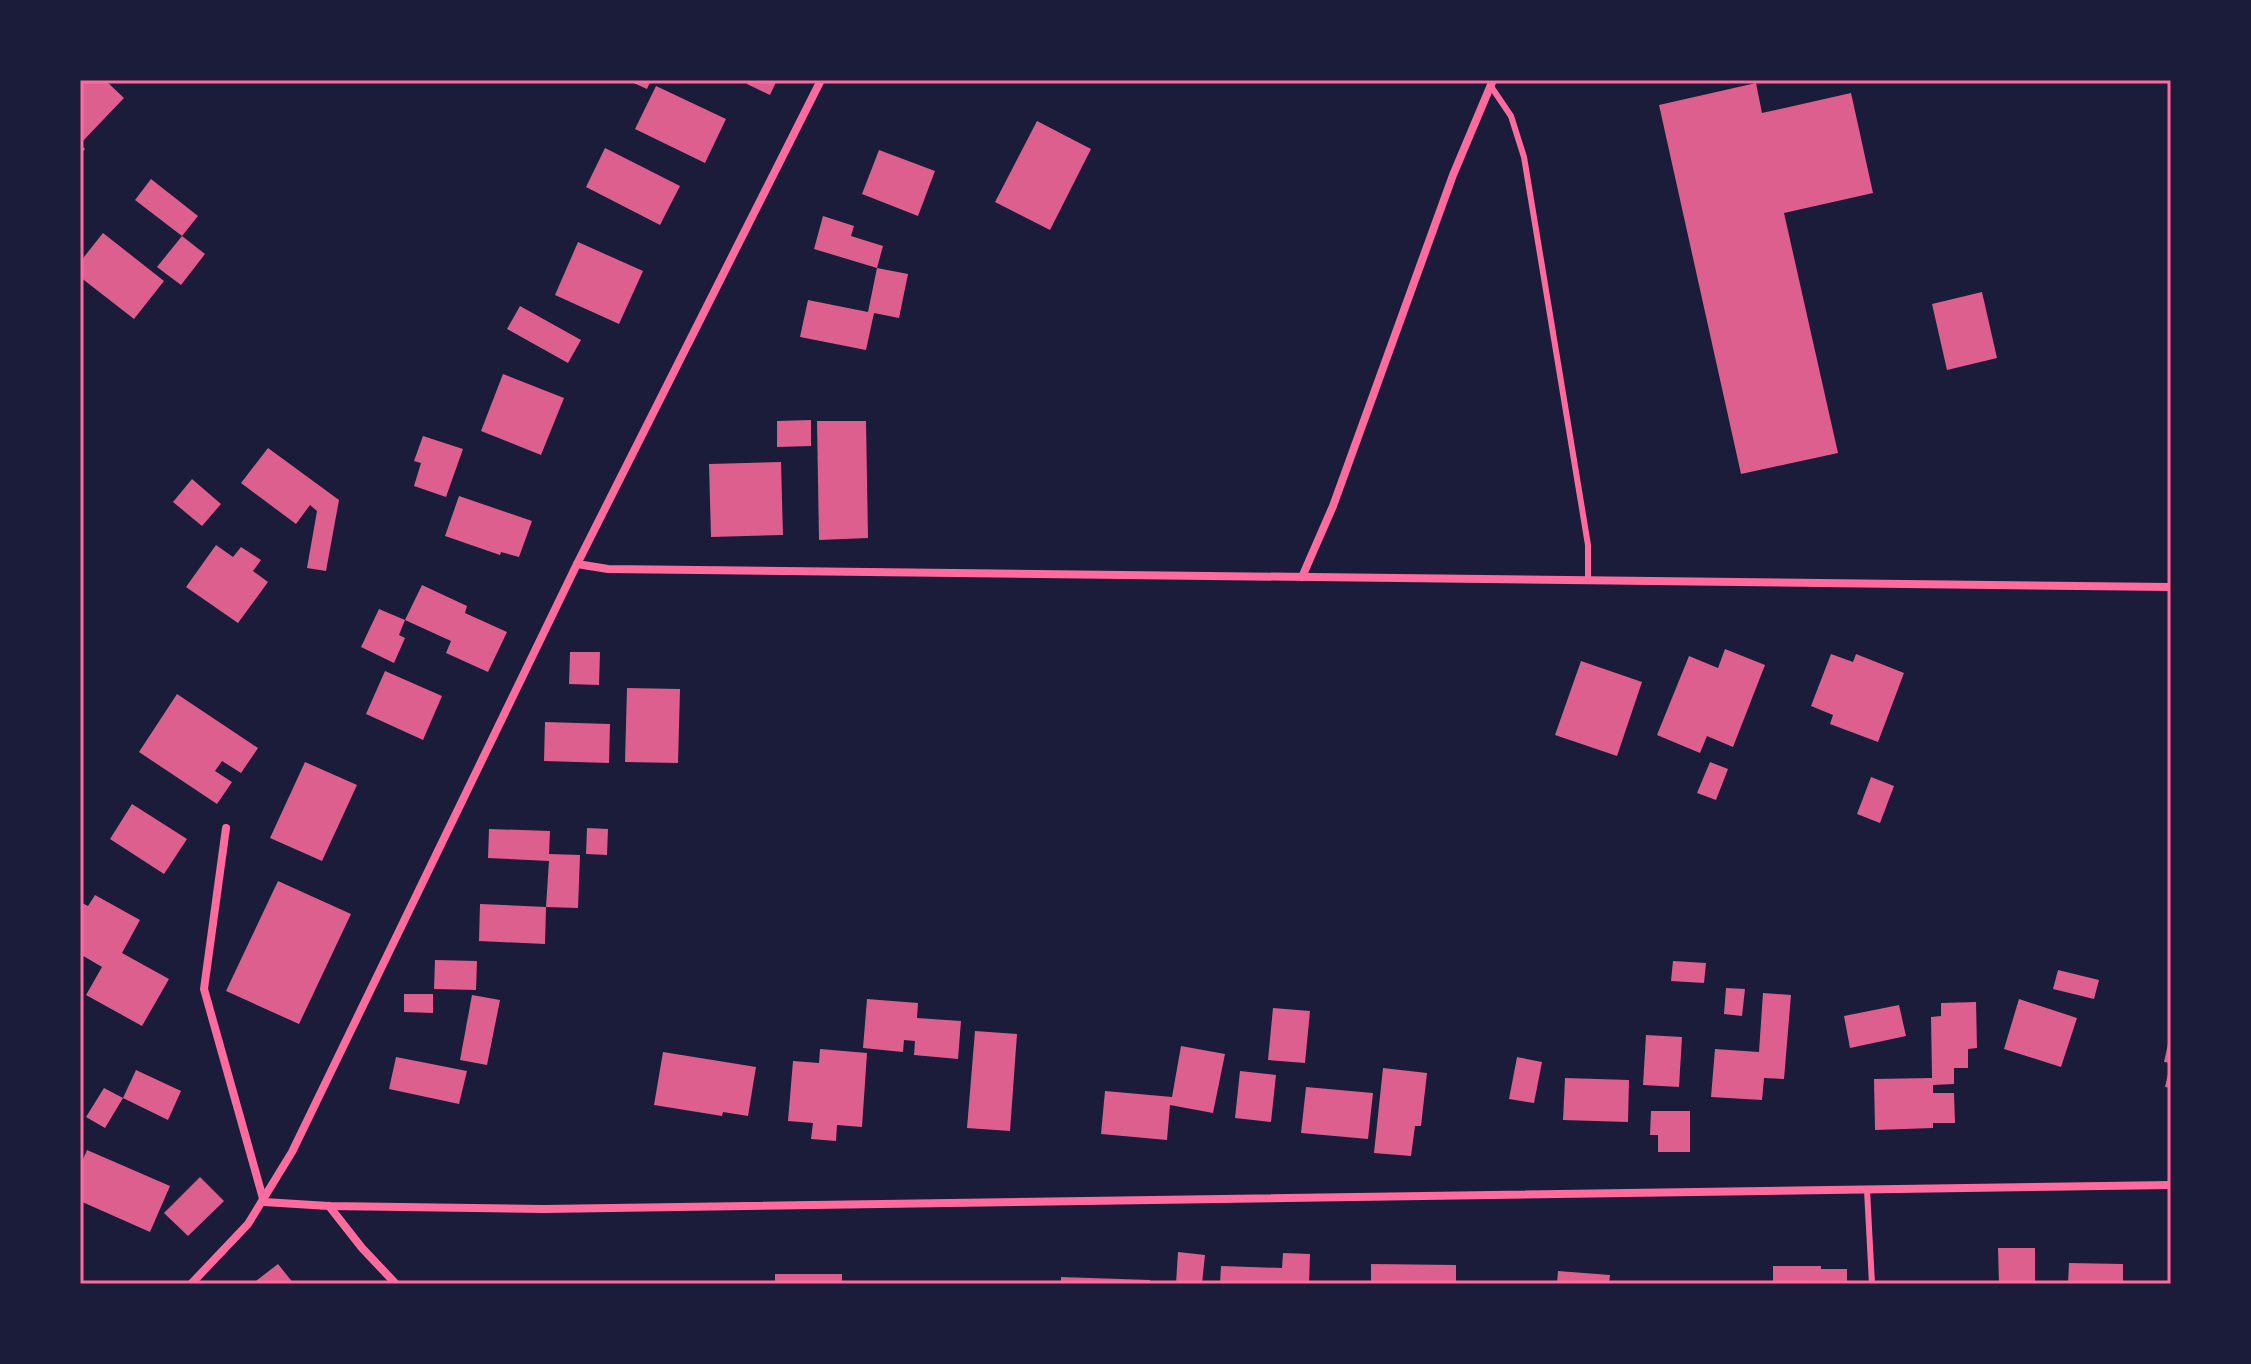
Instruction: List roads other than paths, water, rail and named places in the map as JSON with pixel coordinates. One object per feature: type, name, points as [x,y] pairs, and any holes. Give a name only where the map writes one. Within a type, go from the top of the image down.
[{"type":"street","points":[[191,1284],[233,1241],[264,1202],[305,1126],[577,564],[821,80]]},
{"type":"street","points":[[1302,577],[1333,506],[1453,175],[1492,83]]},
{"type":"street","points":[[577,564],[608,569],[2171,587]]},
{"type":"street","points":[[226,828],[204,989],[264,1202]]},
{"type":"street","points":[[264,1202],[544,1209],[2171,1185]]},
{"type":"street","points":[[329,1206],[396,1284]]},
{"type":"lane","points":[[1492,83],[1511,116],[1524,157],[1585,530],[1588,579]]},
{"type":"lane","points":[[1867,1190],[1872,1284]]}]
